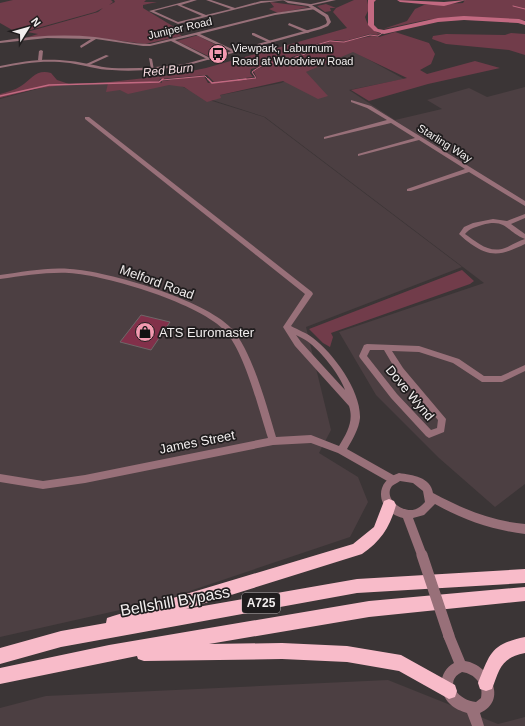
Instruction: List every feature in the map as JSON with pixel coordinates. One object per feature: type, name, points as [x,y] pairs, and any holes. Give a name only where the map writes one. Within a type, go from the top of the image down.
[{"type":"highway","points":[[61,639],[357,549],[372,540],[381,531],[389,505]]},
{"type":"highway","name":"Bellshill Bypass","points":[[0,656],[61,639],[357,586],[521,575]]},
{"type":"highway","name":"A725","points":[[0,676],[109,653],[369,608],[525,594]]},
{"type":"highway","points":[[486,683],[496,658],[509,648],[525,645]]},
{"type":"highway","points":[[109,653],[282,650],[347,654],[401,663],[449,691]]},
{"type":"street","points":[[0,67],[40,60],[60,60],[124,70],[178,66],[308,32],[327,25],[329,22],[327,16],[309,5],[296,1],[285,0],[260,1],[236,9],[177,22],[152,11],[194,0]]},
{"type":"street","points":[[208,0],[236,9]]},
{"type":"street","points":[[309,5],[334,0]]},
{"type":"street","points":[[177,4],[205,16]]},
{"type":"street","name":"Juniper Road","points":[[0,42],[47,37],[95,38],[140,45],[172,40],[275,14],[315,8]]},
{"type":"street","points":[[289,24],[308,32]]},
{"type":"street","points":[[197,34],[235,52]]},
{"type":"street","points":[[253,34],[271,42]]},
{"type":"street","points":[[81,47],[95,38]]},
{"type":"street","points":[[172,40],[209,58]]},
{"type":"street","points":[[40,60],[41,51]]},
{"type":"street","points":[[86,65],[107,56]]},
{"type":"street","points":[[150,59],[153,69]]},
{"type":"street","name":"Starling Way","points":[[353,101],[369,107],[418,139],[525,204]]},
{"type":"street","points":[[87,118],[309,294],[287,327]]},
{"type":"street","points":[[326,138],[391,121]]},
{"type":"street","points":[[360,155],[418,139]]},
{"type":"street","points":[[409,190],[468,170]]},
{"type":"street","points":[[506,224],[525,216]]},
{"type":"street","points":[[525,237],[499,220],[493,219],[464,230],[462,234],[488,253],[495,254],[525,241]]},
{"type":"street","name":"Melford Road","points":[[0,277],[69,271],[100,274],[187,304],[204,313],[228,329],[240,346],[274,441]]},
{"type":"street","points":[[287,327],[310,339],[332,362],[347,384],[356,412],[354,428],[341,450]]},
{"type":"street","points":[[287,327],[298,344],[353,405]]},
{"type":"street","name":"Dove Wynd","points":[[386,347],[400,370],[442,419],[441,430],[429,434],[394,396],[363,356],[367,347],[386,347],[419,349],[456,361],[482,380],[502,380],[525,368]]},
{"type":"street","name":"James Street","points":[[0,478],[43,485],[85,479],[274,441],[311,439],[341,450],[392,479]]},
{"type":"street","points":[[407,476],[415,478],[423,484],[430,496],[430,503],[425,511],[418,514],[408,515],[399,513],[389,505],[386,498],[385,489],[392,479],[407,476]]},
{"type":"street","points":[[430,496],[462,513],[506,528],[525,529]]},
{"type":"street","points":[[408,515],[449,636],[461,666]]},
{"type":"street","points":[[461,666],[473,668],[483,677],[486,683],[488,690],[486,701],[478,708],[472,709],[458,704],[449,691],[448,677],[450,672],[461,666]]},
{"type":"street","points":[[472,709],[478,726]]},
{"type":"shaded area","points":[[13,0],[111,0],[113,2],[109,5],[115,2],[114,0],[146,0],[144,2],[157,2],[143,5],[143,8],[184,33],[179,34],[182,36],[145,44],[99,38],[25,38],[38,34],[27,32],[98,12],[103,8],[95,12],[23,32],[14,31],[0,23],[0,3]]},
{"type":"shaded area","points":[[354,0],[367,0],[369,9],[365,17],[366,20],[373,30],[381,34],[370,34],[345,41],[335,40],[316,44],[304,53],[292,57],[291,60],[277,62],[251,69],[250,73],[253,77],[214,82],[207,75],[160,79],[158,82],[162,83],[162,81],[198,76],[204,76],[208,83],[257,78],[253,70],[276,63],[294,61],[297,57],[307,54],[317,45],[333,41],[343,42],[372,36],[379,37],[395,32],[429,43],[435,54],[431,64],[420,70],[427,74],[475,61],[500,68],[428,84],[369,101],[351,90],[407,78],[353,52],[306,72],[328,96],[318,99],[283,81],[220,95],[221,98],[207,102],[184,87],[169,85],[128,94],[120,90],[106,92],[108,83],[63,85],[35,89],[0,98],[0,94],[19,87],[34,75],[42,72],[51,73],[57,80],[69,84],[110,82],[172,75],[206,68],[347,28],[333,12],[336,8]]},
{"type":"shaded area","points":[[465,0],[525,0],[525,20],[453,17],[426,20],[383,29],[407,21],[415,9],[424,5],[463,3]]},
{"type":"shaded area","points":[[270,2],[309,7],[278,13],[269,9],[274,7]]},
{"type":"shaded area","points":[[326,4],[336,8],[330,8],[331,11],[325,12],[317,6]]},
{"type":"shaded area","points":[[511,33],[525,34],[525,55],[509,50],[446,44],[432,39],[433,36],[446,34],[505,35]]},
{"type":"shaded area","points":[[198,36],[229,51],[208,56],[177,41]]},
{"type":"shaded area","points":[[353,51],[404,79],[349,90],[395,120],[442,109],[427,100],[469,88],[487,97],[525,87],[525,484],[495,507],[439,458],[376,395],[339,332],[484,283],[265,117],[206,98],[281,83]]},
{"type":"shaded area","points":[[173,82],[209,100],[264,117],[462,267],[306,327],[331,430],[319,453],[358,477],[368,502],[350,537],[160,601],[0,637],[0,99],[52,85]]},
{"type":"shaded area","points":[[462,270],[474,281],[470,284],[331,333],[333,337],[330,347],[323,343],[309,329]]},
{"type":"shaded area","points":[[388,680],[498,724],[525,717],[525,726],[0,726],[0,708],[46,696]]},
{"type":"building","name":"ATS Euromaster","points":[[141,315],[170,322],[151,350],[120,342]]},
{"type":"waterway","points":[[373,0],[371,0],[371,25],[376,30],[384,32],[438,20],[464,18],[519,21],[525,23]]},
{"type":"waterway","points":[[400,0],[444,4],[463,0]]},
{"type":"waterway","points":[[513,6],[525,9]]},
{"type":"waterway","name":"Red Burn","points":[[238,80],[256,78],[252,72],[261,66],[271,63],[293,61],[293,58],[305,54],[316,45],[330,41],[344,42],[370,35],[378,36],[384,32]]},
{"type":"waterway","name":"Red Burn","points":[[162,80],[205,76],[212,83],[246,79]]},
{"type":"waterway","name":"Red Burn","points":[[0,96],[49,85],[159,82],[163,79]]},
{"type":"place","name":"Viewpark, Laburnum Road at Woodview Road","points":[[218,54]]},
{"type":"place","name":"ATS Euromaster","points":[[145,332]]}]
